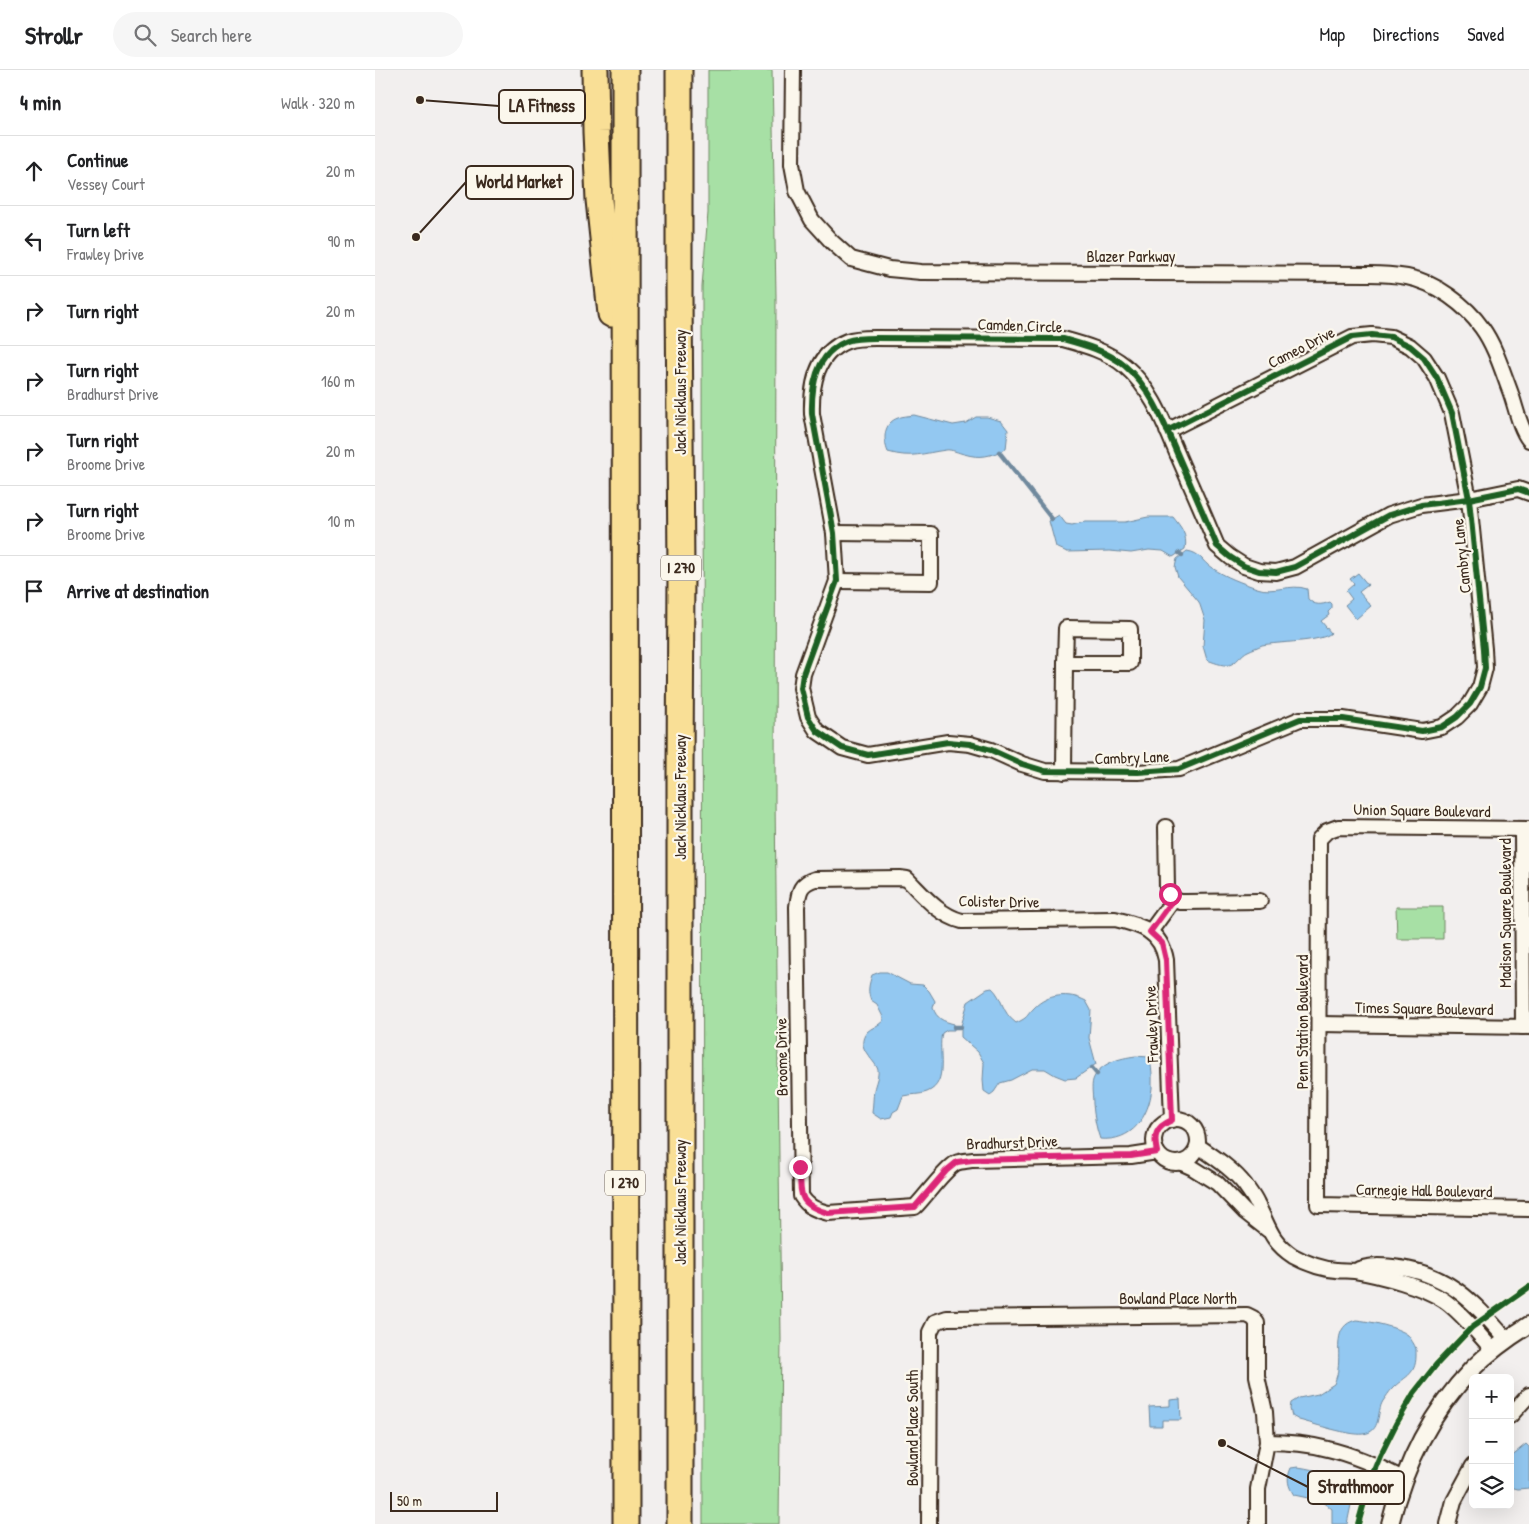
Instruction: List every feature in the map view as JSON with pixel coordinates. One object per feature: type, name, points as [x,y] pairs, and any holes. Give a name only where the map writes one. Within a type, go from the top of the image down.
[{"type":"highway","points":[[595,70],[599,200],[625,453]]},
{"type":"highway","name":"I 270","points":[[625,70],[626,1524]]},
{"type":"highway","name":"Jack Nicklaus Freeway","points":[[679,70],[681,562],[680,1524]]},
{"type":"street","name":"Blazer Parkway","points":[[793,70],[792,164],[797,191],[812,220],[851,259],[889,269],[921,272],[1369,274],[1409,277],[1439,289],[1467,310],[1483,329],[1495,353],[1524,434],[1529,440]]},
{"type":"street","name":"Cameo Drive","points":[[1167,431],[1352,338],[1372,335],[1391,337],[1410,346],[1424,358],[1437,378],[1451,413],[1469,499]]},
{"type":"street","name":"Camden Circle","points":[[834,533],[811,414],[811,394],[821,363],[838,346],[849,340],[875,338],[1063,339],[1084,344],[1109,355],[1138,378],[1149,394],[1217,546],[1237,562],[1259,571],[1276,572],[1295,567],[1389,515],[1421,505],[1469,499],[1518,489],[1529,493]]},
{"type":"street","name":"Cambry Lane","points":[[834,533],[837,581],[803,674],[801,688],[808,717],[817,731],[842,748],[868,755],[948,742],[970,744],[991,750],[1022,764],[1045,771],[1138,772],[1179,769],[1300,719],[1343,719],[1422,731],[1442,727],[1457,717],[1470,704],[1480,687],[1485,668],[1485,649],[1469,499]]},
{"type":"street","points":[[834,533],[931,534],[931,582],[837,581]]},
{"type":"street","points":[[1064,772],[1065,663],[1066,628],[1130,628],[1130,663],[1065,663]]},
{"type":"street","points":[[1166,827],[1167,890],[1174,899],[1186,902],[1259,901]]},
{"type":"street","name":"Union Square Boulevard","points":[[1319,839],[1327,831],[1338,827],[1525,829]]},
{"type":"street","name":"Madison Square Boulevard","points":[[1525,829],[1526,1027]]},
{"type":"street","name":"Penn Station Boulevard","points":[[1318,1205],[1319,839]]},
{"type":"street","name":"Colister Drive","points":[[802,886],[807,881],[815,879],[900,878],[907,880],[943,914],[962,921],[1115,919],[1131,923],[1150,932]]},
{"type":"street","name":"Broome Drive","points":[[802,886],[797,907],[801,1196],[807,1204],[828,1213]]},
{"type":"street","points":[[1150,932],[1174,899]]},
{"type":"street","name":"Frawley Drive","points":[[1150,932],[1162,943],[1166,960],[1172,1120]]},
{"type":"street","name":"Times Square Boulevard","points":[[1319,1024],[1526,1027]]},
{"type":"street","points":[[1182,1163],[1195,1153],[1198,1146],[1198,1138],[1192,1126],[1179,1120],[1172,1120],[1163,1124],[1157,1132],[1154,1142],[1161,1158],[1167,1162],[1182,1163],[1217,1183],[1245,1212],[1268,1230]]},
{"type":"street","points":[[1198,1146],[1243,1182],[1257,1203],[1268,1230],[1277,1243],[1293,1255],[1314,1266],[1354,1271],[1400,1282],[1431,1294],[1445,1301],[1493,1350]]},
{"type":"street","name":"Bradhurst Drive","points":[[828,1213],[915,1207],[946,1171],[957,1162],[1131,1156],[1157,1152]]},
{"type":"street","name":"Carnegie Hall Boulevard","points":[[1318,1205],[1529,1209]]},
{"type":"street","points":[[1354,1271],[1366,1266],[1379,1266],[1425,1272],[1449,1284],[1465,1296],[1479,1308],[1506,1339]]},
{"type":"street","name":"Bowland Place North","points":[[929,1332],[935,1322],[947,1318],[1247,1315],[1253,1318],[1257,1323],[1257,1376],[1265,1412],[1267,1442],[1258,1489],[1258,1524]]},
{"type":"street","points":[[1390,1524],[1403,1479],[1416,1451],[1431,1423],[1453,1391],[1493,1350],[1506,1339],[1529,1325]]},
{"type":"street","name":"Bowland Place South","points":[[929,1332],[929,1524]]},
{"type":"street","points":[[1514,1412],[1529,1395]]},
{"type":"street","points":[[1267,1442],[1329,1449],[1376,1466],[1403,1479]]},
{"type":"street","points":[[1447,1524],[1454,1501],[1469,1473]]},
{"type":"green space","points":[[708,70],[772,70],[776,296],[775,799],[781,1339],[779,1524],[703,1524],[702,287],[708,213]]},
{"type":"green space","points":[[1396,907],[1443,907],[1443,939],[1397,939]]},
{"type":"water","points":[[914,415],[953,425],[966,423],[976,417],[987,417],[1001,421],[1008,430],[1006,449],[981,456],[970,456],[948,450],[917,455],[888,452],[885,432],[889,424],[900,417]]},
{"type":"water","points":[[1059,515],[1066,524],[1072,525],[1085,522],[1125,522],[1148,517],[1173,517],[1185,535],[1185,549],[1173,557],[1163,551],[1149,550],[1131,553],[1110,551],[1067,552],[1056,547],[1049,521]]},
{"type":"water","points":[[1187,551],[1198,555],[1208,565],[1234,580],[1263,590],[1301,587],[1307,589],[1308,599],[1313,603],[1330,602],[1332,608],[1328,612],[1329,615],[1321,621],[1331,633],[1309,640],[1262,645],[1246,652],[1229,665],[1207,660],[1203,646],[1205,620],[1199,602],[1178,577],[1175,567],[1177,559]]},
{"type":"water","points":[[1358,573],[1368,585],[1359,592],[1371,606],[1356,619],[1345,605],[1352,599],[1346,591],[1354,584],[1350,579]]},
{"type":"water","points":[[887,972],[910,984],[923,985],[935,1001],[933,1008],[936,1015],[944,1021],[954,1024],[954,1030],[947,1030],[942,1033],[941,1074],[934,1088],[924,1093],[903,1096],[898,1109],[893,1112],[891,1117],[881,1119],[872,1113],[878,1070],[864,1048],[863,1043],[867,1032],[883,1021],[877,1005],[871,1001],[869,991],[872,975]]},
{"type":"water","points":[[992,988],[1007,1014],[1016,1023],[1025,1018],[1039,1003],[1052,997],[1073,996],[1086,1001],[1091,1010],[1089,1038],[1096,1064],[1076,1078],[1065,1079],[1045,1069],[1032,1069],[1011,1080],[1000,1083],[990,1095],[984,1091],[984,1063],[978,1052],[961,1037],[961,1026],[968,1002],[987,989]]},
{"type":"water","points":[[1148,1057],[1151,1065],[1152,1088],[1147,1109],[1143,1118],[1130,1132],[1111,1139],[1100,1139],[1094,1113],[1093,1080],[1105,1065],[1123,1058]]},
{"type":"water","points":[[1356,1320],[1397,1329],[1408,1335],[1416,1349],[1414,1368],[1408,1376],[1392,1389],[1383,1401],[1376,1426],[1369,1432],[1357,1434],[1341,1432],[1299,1420],[1292,1416],[1291,1403],[1299,1398],[1318,1394],[1334,1384],[1338,1372],[1341,1333],[1348,1323]]},
{"type":"water","points":[[1180,1399],[1181,1420],[1162,1420],[1162,1426],[1150,1426],[1149,1407],[1170,1406],[1170,1400]]},
{"type":"water","points":[[1526,1444],[1529,1447],[1529,1488],[1514,1488],[1514,1454]]},
{"type":"water","points":[[1298,1467],[1326,1474],[1339,1479],[1351,1487],[1352,1500],[1347,1524],[1332,1524],[1332,1509],[1322,1501],[1294,1495],[1288,1479],[1291,1468]]},
{"type":"waterway","points":[[999,452],[1052,519]]},
{"type":"waterway","points":[[954,1027],[961,1027]]},
{"type":"waterway","points":[[1092,1068],[1097,1074]]},
{"type":"cycle path","points":[[1167,431],[1352,337],[1372,335],[1391,337],[1410,346],[1424,358],[1437,378],[1452,413],[1469,499],[1485,668],[1480,687],[1470,704],[1457,717],[1442,727],[1422,731],[1343,719],[1300,719],[1179,769],[1138,772],[1045,771],[1022,764],[991,750],[970,744],[948,742],[868,755],[842,748],[817,731],[808,717],[801,688],[803,674],[837,581],[834,533],[812,414],[812,403],[814,381],[822,362],[828,353],[847,341],[872,338],[1063,339],[1088,346],[1111,356],[1135,376],[1151,397],[1217,546],[1244,566],[1259,571],[1276,572],[1295,567],[1389,515],[1421,505],[1469,499],[1518,489],[1529,493]]},
{"type":"cycle path","points":[[1358,1524],[1371,1478],[1380,1456],[1414,1393],[1436,1365],[1472,1327],[1529,1287]]},
{"type":"place","name":"LA Fitness","points":[[420,100]]},
{"type":"place","name":"World Market","points":[[416,237]]},
{"type":"place","name":"Strathmoor","points":[[1222,1443]]},
{"type":"route","points":[[800,1167],[801,1196],[807,1204],[828,1213],[915,1207],[946,1171],[957,1162],[1131,1156],[1157,1152],[1154,1142],[1157,1132],[1163,1124],[1172,1120],[1170,1050],[1165,950],[1162,943],[1150,932],[1174,899],[1170,894]]}]
